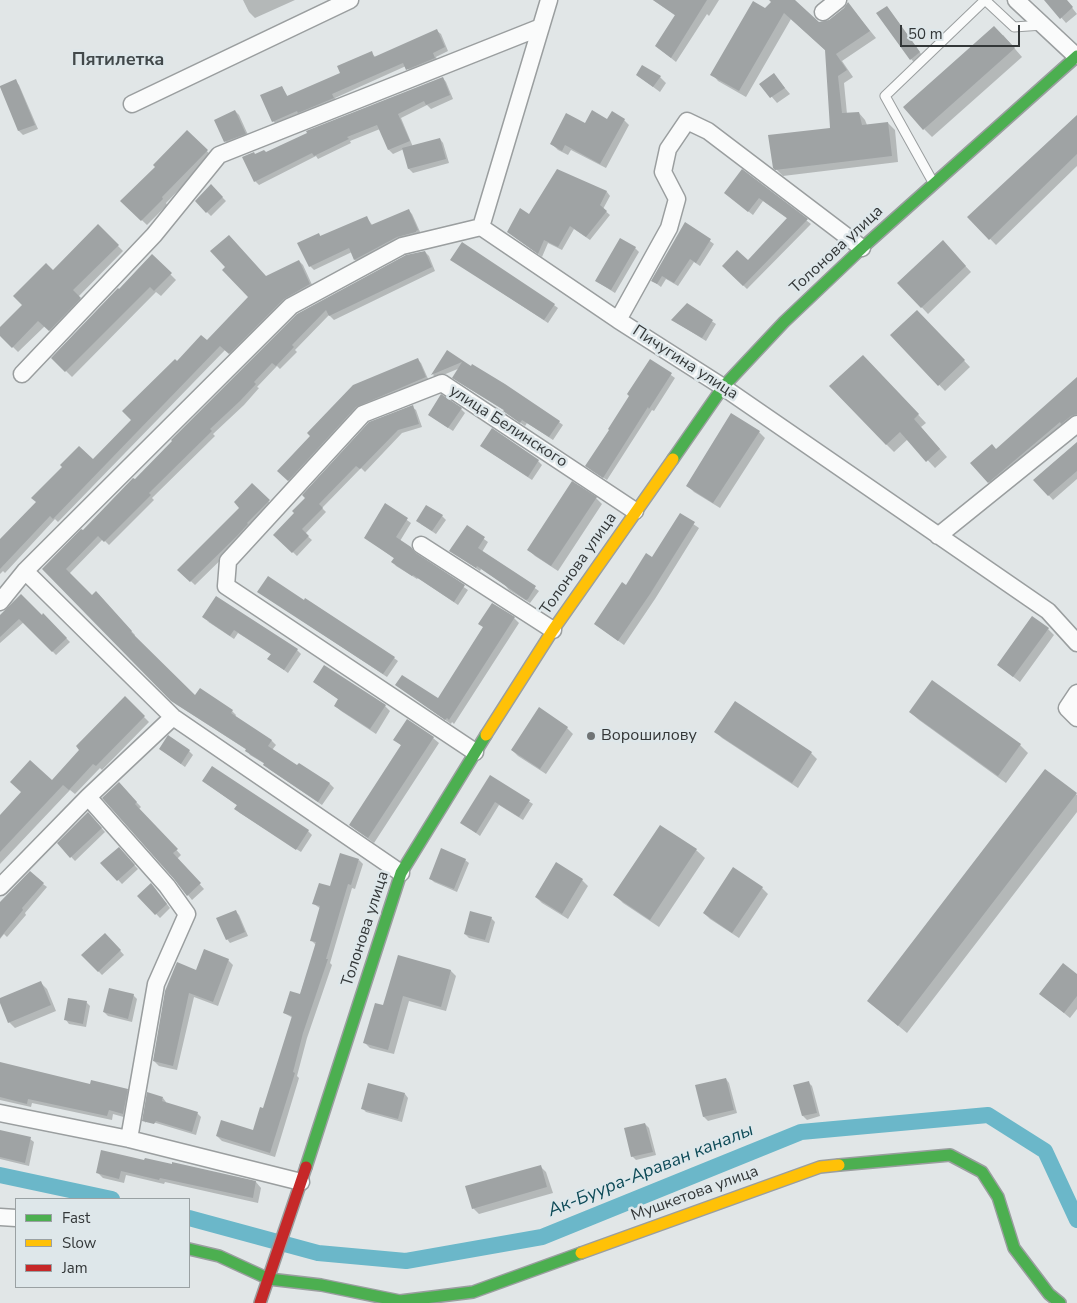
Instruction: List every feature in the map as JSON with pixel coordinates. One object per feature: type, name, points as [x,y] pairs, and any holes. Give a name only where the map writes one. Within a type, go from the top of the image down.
[{"type":"main road","name":"Толонова улица","points":[[260,1303],[401,873],[553,630],[723,387],[784,322],[862,248],[1077,56]]},
{"type":"main road","name":"Мушкетова улица","points":[[190,1249],[219,1256],[269,1278],[320,1285],[400,1301],[473,1292],[820,1167],[950,1155],[982,1172],[998,1197],[1014,1248],[1049,1294],[1060,1303]]},
{"type":"street","points":[[132,104],[350,0]]},
{"type":"street","points":[[0,602],[25,571],[291,306],[402,246],[481,227],[549,0]]},
{"type":"street","points":[[823,12],[838,0]]},
{"type":"street","points":[[1016,0],[1077,56]]},
{"type":"street","points":[[22,374],[154,235],[219,155],[541,27]]},
{"type":"street","points":[[618,320],[669,228],[677,199],[663,172],[668,149],[687,121],[708,130],[862,248]]},
{"type":"street","name":"Пичугина улица","points":[[481,227],[618,320],[723,387],[1048,611],[1077,643]]},
{"type":"street","name":"улица Белинского","points":[[475,752],[226,586],[228,561],[363,414],[442,383],[635,511]]},
{"type":"street","points":[[938,536],[1077,424]]},
{"type":"street","points":[[421,545],[553,630]]},
{"type":"street","points":[[25,571],[173,717],[401,873]]},
{"type":"street","points":[[1077,693],[1067,708],[1077,718]]},
{"type":"street","points":[[0,887],[88,797],[173,717]]},
{"type":"street","points":[[88,797],[167,886],[188,914],[156,984],[129,1139]]},
{"type":"street","points":[[0,1113],[129,1139],[301,1182]]},
{"type":"street","points":[[0,1217],[15,1218]]},
{"type":"lane","points":[[934,184],[885,96],[985,0],[1014,27],[1043,25]]},
{"type":"building","points":[[653,0],[707,0],[671,58],[655,46],[675,15]]},
{"type":"building","points":[[769,0],[795,0],[819,22],[829,20],[844,8],[848,2],[870,31],[836,54],[847,70],[838,76],[842,113],[859,112],[862,125],[888,122],[892,156],[775,170],[773,168],[768,135],[830,128],[825,50],[784,13],[739,91],[710,75],[753,1],[765,8],[771,2]]},
{"type":"building","points":[[1044,0],[1067,0],[1073,7],[1060,19]]},
{"type":"building","points":[[887,6],[920,52],[910,60],[876,13]]},
{"type":"building","points":[[994,26],[1015,48],[923,130],[903,107]]},
{"type":"building","points":[[437,29],[445,47],[433,53],[435,58],[406,70],[403,63],[332,94],[334,98],[272,122],[260,95],[282,86],[287,96],[340,73],[337,66],[372,51],[374,57]]},
{"type":"building","points":[[642,65],[661,76],[653,87],[636,75]]},
{"type":"building","points":[[774,73],[785,88],[770,98],[759,84]]},
{"type":"building","points":[[443,77],[450,95],[426,105],[424,101],[398,114],[410,141],[388,150],[377,125],[347,137],[349,139],[314,156],[312,153],[254,182],[242,157],[254,152],[255,154],[264,150],[266,152],[307,133],[306,131]]},
{"type":"building","points":[[16,79],[35,125],[18,131],[0,87]]},
{"type":"building","points":[[235,110],[246,134],[224,142],[214,120]]},
{"type":"building","points":[[592,110],[607,119],[612,111],[625,119],[600,164],[565,145],[562,151],[550,144],[566,113],[585,123]]},
{"type":"building","points":[[1077,115],[1077,154],[989,240],[967,217]]},
{"type":"building","points":[[187,130],[208,150],[141,221],[120,201],[155,167],[153,165]]},
{"type":"building","points":[[440,138],[446,159],[408,169],[402,148]]},
{"type":"building","points":[[557,169],[607,191],[600,205],[607,211],[586,237],[570,226],[558,247],[544,240],[538,254],[507,232],[520,208],[529,214]]},
{"type":"building","points":[[742,169],[808,219],[743,286],[722,266],[737,250],[748,260],[787,218],[759,198],[748,212],[724,193]]},
{"type":"building","points":[[211,184],[223,197],[206,213],[195,201]]},
{"type":"building","points":[[409,209],[418,230],[416,232],[397,237],[354,260],[349,248],[309,267],[297,243],[319,233],[320,236],[367,216],[371,225]]},
{"type":"building","points":[[685,222],[711,239],[696,263],[690,259],[674,283],[662,276],[657,284],[651,281]]},
{"type":"building","points":[[98,224],[119,245],[73,290],[81,298],[49,331],[38,321],[12,348],[0,336],[0,327],[22,305],[13,296],[46,263],[53,270]]},
{"type":"building","points":[[229,235],[266,276],[299,260],[310,284],[284,299],[229,354],[220,346],[53,519],[50,516],[0,569],[0,539],[36,502],[31,498],[62,467],[60,465],[79,446],[93,459],[131,420],[122,411],[175,359],[177,361],[201,335],[207,340],[248,297],[222,270],[225,267],[210,251]]},
{"type":"building","points":[[620,238],[636,247],[611,290],[595,281]]},
{"type":"building","points":[[943,240],[966,266],[921,308],[897,283]]},
{"type":"building","points":[[462,242],[555,304],[544,320],[450,260]]},
{"type":"building","points":[[425,251],[432,267],[329,316],[326,310],[292,345],[294,347],[276,366],[272,363],[254,382],[256,384],[210,429],[212,431],[149,493],[151,495],[104,542],[98,536],[66,569],[92,595],[96,591],[131,632],[195,695],[200,688],[233,710],[231,713],[272,740],[268,746],[330,783],[318,802],[263,765],[264,763],[245,751],[246,749],[171,701],[42,569],[133,478],[135,479],[171,440],[297,314],[406,255]]},
{"type":"building","points":[[152,254],[172,273],[154,291],[150,287],[65,372],[51,358]]},
{"type":"building","points":[[687,303],[713,320],[702,338],[671,320]]},
{"type":"building","points":[[917,310],[965,360],[938,386],[890,335]]},
{"type":"building","points":[[447,350],[471,366],[472,364],[505,384],[560,421],[549,437],[522,420],[520,423],[504,410],[452,378],[462,362],[431,375]]},
{"type":"building","points":[[863,355],[919,414],[914,419],[940,449],[926,462],[900,432],[886,445],[829,386]]},
{"type":"building","points":[[418,358],[426,377],[356,407],[288,481],[277,471],[310,436],[307,433],[353,385]]},
{"type":"building","points":[[650,359],[672,373],[603,478],[585,466],[609,430],[629,396],[627,394]]},
{"type":"building","points":[[1077,377],[1077,414],[1061,424],[1060,422],[988,483],[970,463],[992,444],[996,449]]},
{"type":"building","points":[[441,394],[462,408],[448,428],[428,415]]},
{"type":"building","points":[[413,405],[419,424],[398,430],[360,469],[356,466],[319,504],[323,508],[302,529],[309,536],[292,553],[273,535],[305,498],[302,495],[369,422]]},
{"type":"building","points":[[731,413],[760,431],[713,503],[686,486]]},
{"type":"building","points":[[492,428],[539,460],[528,477],[480,446]]},
{"type":"building","points":[[1077,442],[1077,471],[1048,496],[1033,480]]},
{"type":"building","points":[[572,481],[597,497],[551,566],[527,550]]},
{"type":"building","points":[[252,483],[270,500],[238,535],[190,582],[177,570],[239,508],[234,502]]},
{"type":"building","points":[[385,503],[408,518],[396,537],[411,547],[416,553],[465,585],[454,602],[391,562],[394,558],[364,538]]},
{"type":"building","points":[[426,505],[443,515],[432,531],[416,521]]},
{"type":"building","points":[[680,513],[695,522],[618,641],[594,624],[622,582],[626,585],[646,553],[652,557]]},
{"type":"building","points":[[467,525],[485,537],[478,548],[536,586],[528,599],[526,600],[477,566],[476,568],[449,551]]},
{"type":"building","points":[[268,576],[395,657],[383,674],[257,592]]},
{"type":"building","points":[[21,594],[67,638],[52,652],[19,619],[0,637],[0,615]]},
{"type":"building","points":[[216,596],[298,649],[284,670],[267,659],[271,654],[234,630],[230,636],[202,617]]},
{"type":"building","points":[[492,603],[515,617],[449,720],[447,718],[445,720],[395,685],[402,675],[438,698],[483,627],[478,624]]},
{"type":"building","points":[[1032,616],[1049,628],[1013,677],[997,665]]},
{"type":"building","points":[[324,665],[386,705],[370,729],[334,706],[338,699],[313,682]]},
{"type":"building","points":[[932,680],[1021,744],[998,776],[909,712]]},
{"type":"building","points":[[125,696],[145,716],[96,766],[93,764],[69,790],[63,785],[0,852],[0,815],[21,792],[10,782],[30,760],[52,780],[79,750],[76,746]]},
{"type":"building","points":[[735,701],[812,752],[792,783],[714,732]]},
{"type":"building","points":[[539,707],[568,727],[540,769],[511,750]]},
{"type":"building","points":[[407,719],[434,737],[368,838],[349,825],[401,745],[393,740]]},
{"type":"building","points":[[168,735],[190,750],[181,764],[159,749]]},
{"type":"building","points":[[212,766],[309,830],[296,850],[234,809],[237,805],[202,781]]},
{"type":"building","points":[[1045,769],[1077,793],[898,1026],[867,1001]]},
{"type":"building","points":[[490,775],[530,800],[519,817],[495,802],[476,833],[460,823]]},
{"type":"building","points":[[119,782],[137,802],[135,804],[178,849],[173,853],[201,883],[187,896],[102,798]]},
{"type":"building","points":[[88,812],[102,828],[70,858],[57,843]]},
{"type":"building","points":[[660,825],[697,849],[650,920],[613,895]]},
{"type":"building","points":[[119,847],[135,865],[117,881],[100,863]]},
{"type":"building","points":[[441,848],[466,859],[454,889],[429,879]]},
{"type":"building","points":[[340,853],[359,859],[351,885],[348,884],[326,959],[328,959],[303,1033],[293,1072],[295,1073],[270,1153],[216,1136],[221,1120],[253,1130],[260,1107],[263,1108],[292,1016],[283,1013],[290,991],[300,994],[316,942],[310,941],[320,906],[312,904],[319,883],[330,886]]},
{"type":"building","points":[[556,862],[583,879],[562,914],[535,897]]},
{"type":"building","points":[[733,867],[763,887],[732,933],[703,913]]},
{"type":"building","points":[[30,871],[44,883],[22,908],[23,910],[0,938],[0,902]]},
{"type":"building","points":[[151,883],[167,904],[155,915],[137,896]]},
{"type":"building","points":[[236,910],[245,932],[226,940],[216,918]]},
{"type":"building","points":[[470,911],[492,917],[485,940],[464,934]]},
{"type":"building","points":[[105,933],[121,950],[98,972],[81,955]]},
{"type":"building","points":[[204,949],[229,959],[213,1002],[189,993],[173,1066],[153,1061],[165,991],[177,962],[196,970]]},
{"type":"building","points":[[398,955],[451,970],[441,1007],[403,996],[388,1050],[363,1043],[375,1003],[383,1005]]},
{"type":"building","points":[[1063,963],[1077,974],[1077,996],[1064,1013],[1039,994]]},
{"type":"building","points":[[41,981],[51,1005],[8,1023],[0,1003],[0,998]]},
{"type":"building","points":[[109,988],[134,994],[128,1019],[103,1012]]},
{"type":"building","points":[[68,998],[87,1001],[83,1024],[64,1020]]},
{"type":"building","points":[[0,1062],[90,1084],[91,1080],[128,1089],[123,1114],[109,1110],[107,1116],[28,1099],[27,1104],[0,1097]]},
{"type":"building","points":[[726,1078],[734,1110],[703,1117],[695,1085]]},
{"type":"building","points":[[809,1081],[817,1113],[802,1116],[793,1085]]},
{"type":"building","points":[[368,1083],[405,1093],[398,1119],[361,1109]]},
{"type":"building","points":[[147,1092],[163,1097],[162,1101],[198,1112],[192,1132],[156,1121],[154,1124],[142,1121]]},
{"type":"building","points":[[645,1123],[653,1152],[631,1157],[624,1128]]},
{"type":"building","points":[[0,1130],[31,1137],[25,1163],[0,1157]]},
{"type":"building","points":[[101,1150],[144,1160],[145,1158],[172,1164],[172,1162],[256,1181],[253,1198],[121,1171],[119,1179],[96,1173]]},
{"type":"building","points":[[541,1165],[547,1187],[472,1209],[465,1186]]},
{"type":"waterway","name":"Ак-Буура-Араван каналы","points":[[190,1218],[318,1253],[406,1261],[542,1237],[801,1132],[988,1115],[1045,1151],[1077,1220]]},
{"type":"waterway","name":"Ак-Буура-Араван каналы","points":[[0,1175],[107,1198]]},
{"type":"traffic: fast","points":[[673,459],[723,387],[784,322],[862,248],[1077,56]]},
{"type":"traffic: fast","points":[[306,1167],[401,873],[486,735]]},
{"type":"traffic: fast","points":[[839,1165],[950,1155],[982,1172],[998,1197],[1014,1248],[1049,1294],[1060,1303]]},
{"type":"traffic: fast","points":[[190,1249],[219,1256],[269,1279],[321,1285],[400,1301],[473,1292],[581,1253]]},
{"type":"traffic: slow","points":[[486,735],[553,630],[673,459]]},
{"type":"traffic: slow","points":[[581,1253],[820,1167],[839,1165]]},
{"type":"traffic: jam","points":[[260,1303],[306,1167]]},
{"type":"place","name":"Ворошилову","points":[[591,736]]},
{"type":"district","name":"Пятилетка","points":[[118,61]]}]
